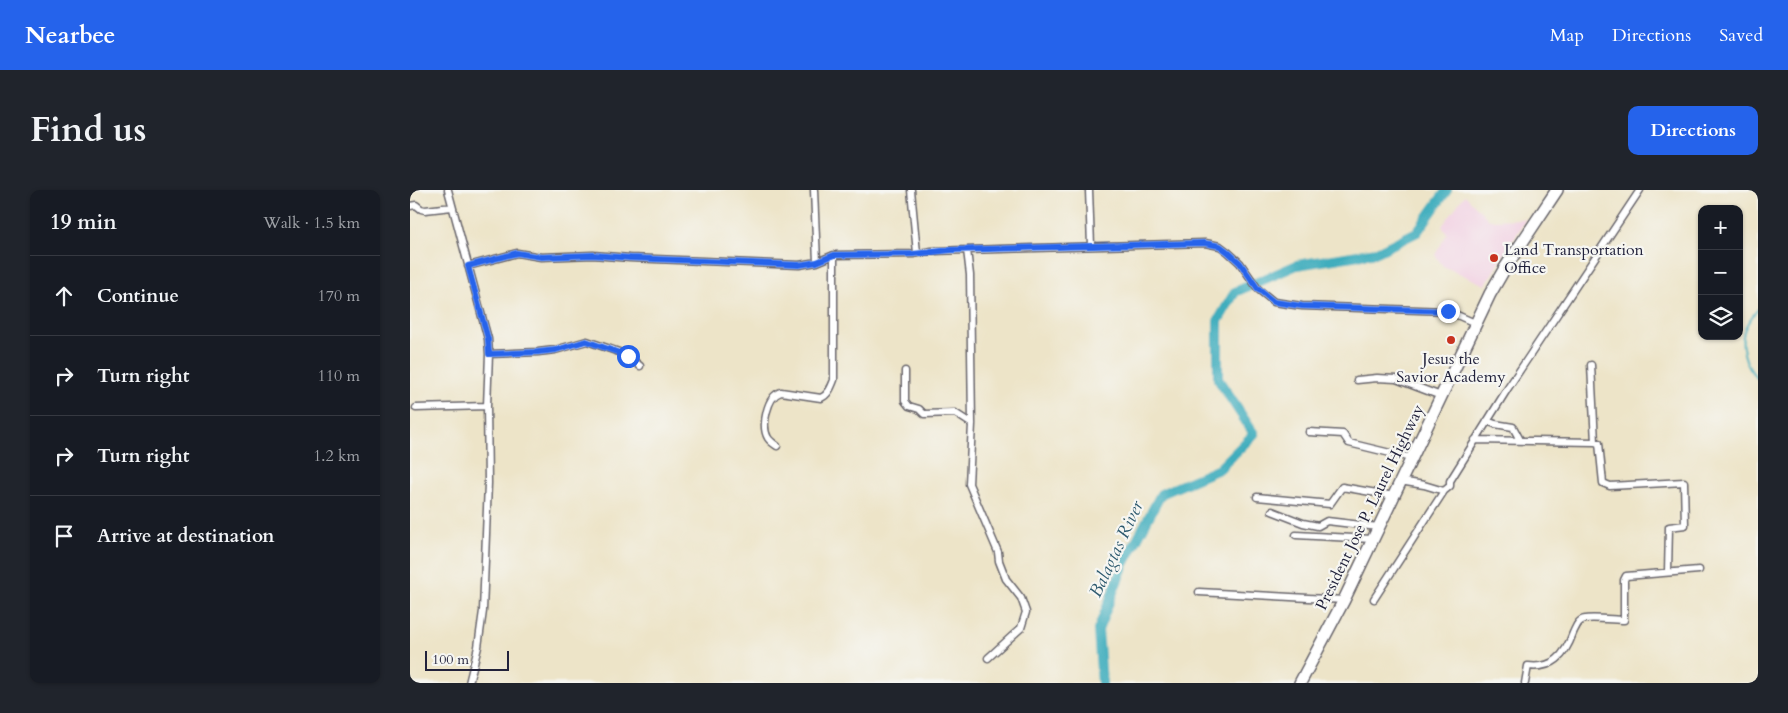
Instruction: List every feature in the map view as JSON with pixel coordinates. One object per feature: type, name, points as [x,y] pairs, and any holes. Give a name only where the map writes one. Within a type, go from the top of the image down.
[{"type":"highway","name":"President Jose P. Laurel Highway","points":[[1300,683],[1344,600],[1475,323],[1505,268],[1557,190]]},
{"type":"street","points":[[448,190],[488,339],[489,354],[487,406],[488,483],[483,611],[478,647],[469,683]]},
{"type":"street","points":[[814,190],[817,262]]},
{"type":"street","points":[[911,190],[917,254]]},
{"type":"street","points":[[1089,190],[1091,246]]},
{"type":"street","points":[[1374,599],[1444,491],[1450,486],[1450,481],[1487,421],[1640,190]]},
{"type":"street","points":[[410,206],[416,205],[425,210],[452,207]]},
{"type":"street","points":[[468,266],[517,253],[541,257],[593,255],[799,265],[817,262],[834,255],[917,254],[932,251],[1204,243],[1220,246],[1228,252],[1240,263],[1258,289],[1274,302],[1282,304],[1448,311],[1475,323]]},
{"type":"street","points":[[967,250],[970,275],[972,424],[969,484],[998,552],[999,561],[1006,579],[1021,598],[1026,612],[1021,628],[988,658]]},
{"type":"street","points":[[777,446],[768,440],[766,435],[766,412],[770,400],[778,392],[821,398],[829,391],[834,380],[834,255]]},
{"type":"street","points":[[489,354],[556,350],[586,341],[628,356],[640,366]]},
{"type":"street","points":[[1590,364],[1595,442]]},
{"type":"street","points":[[905,370],[905,400],[909,406],[919,409],[924,414],[955,413],[972,424]]},
{"type":"street","points":[[1357,380],[1396,379],[1440,396]]},
{"type":"street","points":[[416,408],[487,406]]},
{"type":"street","points":[[1487,421],[1513,427],[1520,440]]},
{"type":"street","points":[[1309,432],[1343,434],[1349,443],[1411,458]]},
{"type":"street","points":[[1475,440],[1595,442],[1599,443],[1603,483],[1610,486],[1684,482],[1685,525],[1669,527],[1668,572]]},
{"type":"street","points":[[1400,481],[1444,491]]},
{"type":"street","points":[[1257,497],[1330,504],[1342,487],[1394,496]]},
{"type":"street","points":[[1272,511],[1303,523],[1318,526],[1327,521],[1378,527]]},
{"type":"street","points":[[1296,535],[1372,539]]},
{"type":"street","points":[[1525,683],[1528,666],[1541,668],[1553,664],[1564,652],[1576,625],[1585,618],[1624,620],[1624,580],[1626,576],[1699,570]]},
{"type":"street","points":[[1199,592],[1344,600]]},
{"type":"shaded area","points":[[1465,195],[1489,220],[1526,219],[1485,285],[1443,266],[1435,255],[1447,234],[1442,226]]},
{"type":"waterway","name":"Balagtas River","points":[[1102,683],[1098,630],[1124,564],[1161,494],[1219,469],[1254,434],[1218,379],[1218,321],[1235,292],[1297,265],[1377,252],[1417,232],[1447,190]]},
{"type":"waterway","points":[[1758,309],[1746,326],[1743,339],[1746,361],[1758,379]]},
{"type":"place","name":"Land Transportation Office","points":[[1494,258]]},
{"type":"place","name":"Jesus the Savior Academy","points":[[1451,340]]},
{"type":"route","points":[[628,356],[586,341],[556,350],[489,354],[488,339],[468,266],[517,253],[541,257],[593,255],[799,265],[817,262],[834,255],[913,254],[951,250],[1204,243],[1220,246],[1228,252],[1240,263],[1258,289],[1274,302],[1302,306],[1448,311]]}]
